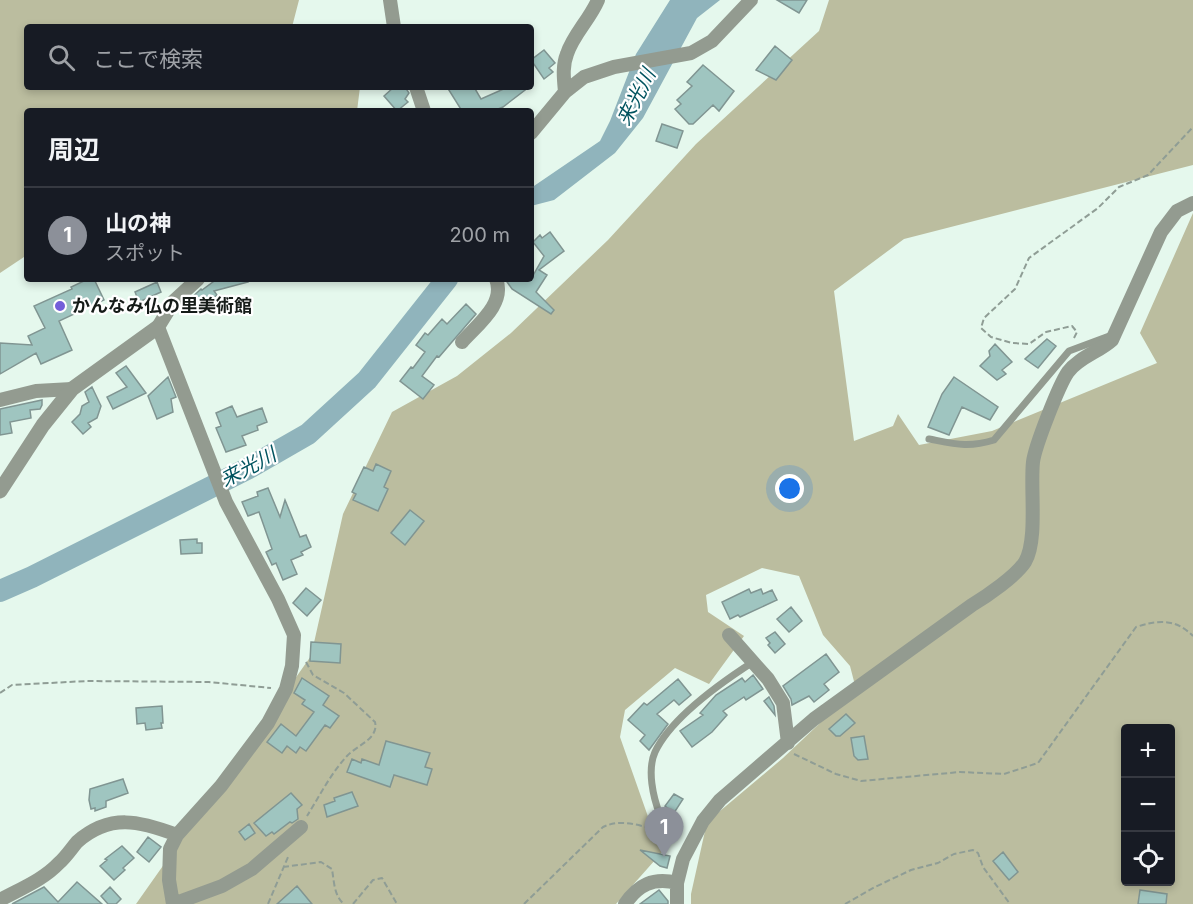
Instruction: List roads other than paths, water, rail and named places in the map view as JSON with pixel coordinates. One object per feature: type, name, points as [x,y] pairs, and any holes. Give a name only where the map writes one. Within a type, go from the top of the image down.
[{"type":"street","points":[[390,0],[394,24]]},
{"type":"street","points":[[565,92],[563,76],[567,54],[598,0]]},
{"type":"street","points":[[534,129],[565,92],[585,77],[614,67],[691,53],[712,41],[751,0]]},
{"type":"street","points":[[417,90],[423,108]]},
{"type":"street","points":[[677,904],[677,883],[683,859],[703,821],[720,800],[814,719],[995,590],[1025,562],[1031,543],[1033,460],[1068,373],[1080,361],[1101,350],[1112,340],[1161,232],[1177,211],[1193,203]]},
{"type":"street","points":[[0,492],[43,425],[72,389],[158,327],[174,301],[195,282]]},
{"type":"street","points":[[462,342],[495,305],[499,286],[497,282]]},
{"type":"street","points":[[158,327],[226,502],[278,598],[294,635],[292,666],[286,689],[268,723],[221,786],[177,835],[170,849],[173,904],[222,886],[252,869],[301,827]]},
{"type":"street","points":[[0,399],[36,391],[72,389]]},
{"type":"street","points":[[729,635],[768,680],[783,703],[788,743]]},
{"type":"street","points":[[0,900],[41,878],[94,830],[113,823],[130,822],[153,826],[177,835]]},
{"type":"street","points":[[625,904],[640,886],[651,881],[677,883]]},
{"type":"lane","points":[[929,439],[964,447],[994,440],[1069,351],[1114,334]]},
{"type":"lane","points":[[674,833],[661,816],[654,794],[651,767],[655,752],[670,730],[688,712],[729,678],[753,662]]},
{"type":"water","points":[[670,0],[720,0],[697,18],[643,118],[615,153],[554,200],[534,205],[534,186],[600,141],[636,54]]},
{"type":"waterway","name":"来光川","points":[[0,591],[247,469],[308,434],[367,380],[445,282]]},
{"type":"place","name":"かんなみ仏の里美術館","points":[[60,306]]},
{"type":"place","name":"山の神","points":[[664,857]]}]
